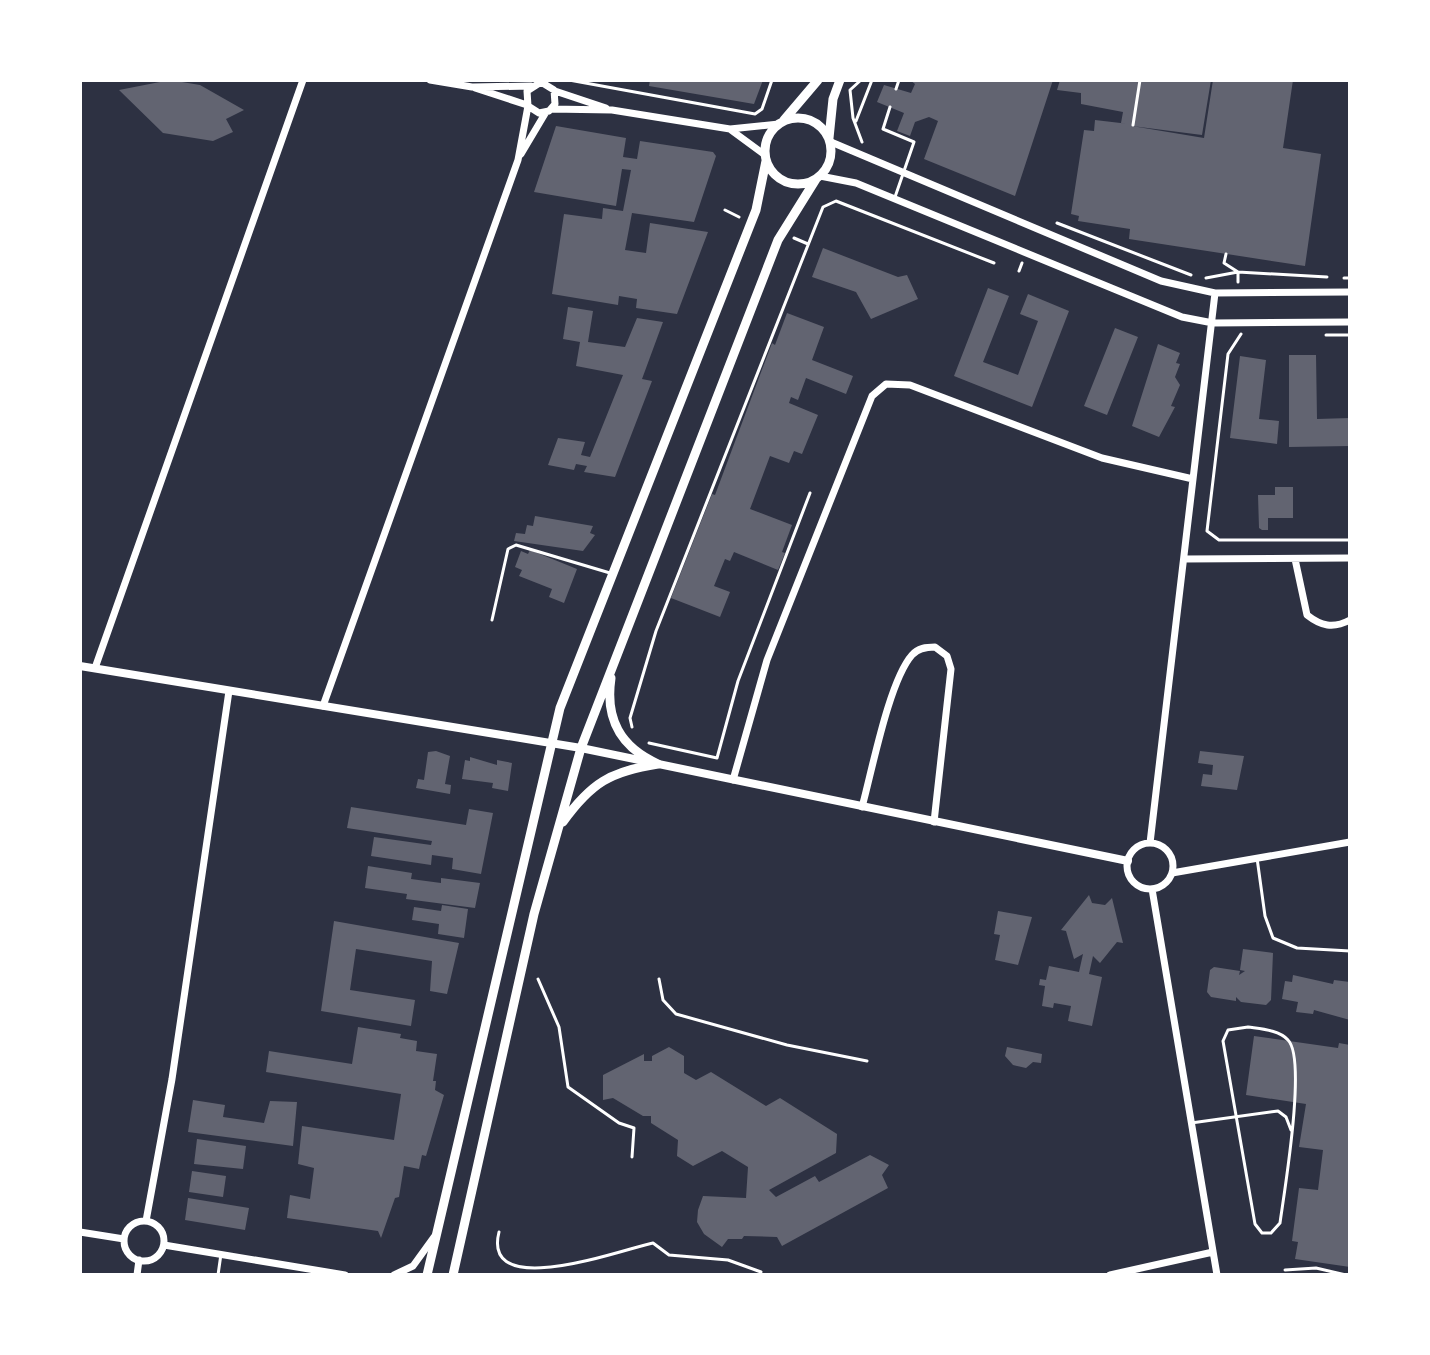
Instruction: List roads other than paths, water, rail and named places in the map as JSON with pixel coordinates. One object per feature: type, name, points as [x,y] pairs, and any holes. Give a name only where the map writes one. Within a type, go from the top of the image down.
[{"type":"main road","points":[[427,1275],[551,744],[572,673],[756,210],[768,138],[818,80]]},
{"type":"main road","points":[[453,1275],[534,914],[581,748],[778,240],[830,161],[833,99],[840,80]]},
{"type":"main road","points":[[780,123],[792,118],[814,122],[830,140]]},
{"type":"main road","points":[[766,158],[778,177],[787,182],[797,184],[818,178]]},
{"type":"main road","points":[[613,664],[609,710],[615,725],[632,750],[658,764]]},
{"type":"main road","points":[[558,828],[583,796],[608,776],[658,764]]},
{"type":"street","points":[[95,668],[303,80]]},
{"type":"street","points":[[430,80],[472,87],[536,112],[612,110],[730,129],[780,123]]},
{"type":"street","points":[[518,160],[556,100],[557,80]]},
{"type":"street","points":[[323,706],[518,160],[527,106],[525,97],[534,83]]},
{"type":"street","points":[[472,87],[547,83],[555,90],[612,110]]},
{"type":"street","points":[[730,129],[766,158]]},
{"type":"street","points":[[830,140],[903,174],[1161,281],[1215,293],[1350,292]]},
{"type":"street","points":[[818,178],[856,183],[1182,317],[1213,323],[1350,322]]},
{"type":"street","points":[[1150,843],[1215,293]]},
{"type":"street","points":[[733,780],[779,627],[872,396],[886,384],[910,385],[1127,466],[1193,479]]},
{"type":"street","points":[[1184,559],[1350,558]]},
{"type":"street","points":[[1295,559],[1307,615],[1322,625],[1332,626],[1350,620]]},
{"type":"street","points":[[862,807],[890,703],[907,661],[917,651],[935,647],[947,656],[951,669],[934,822]]},
{"type":"street","points":[[80,666],[581,748],[1128,861]]},
{"type":"street","points":[[146,1221],[172,1079],[229,691]]},
{"type":"street","points":[[1172,873],[1169,853],[1150,843],[1136,848],[1128,861],[1133,881],[1152,889],[1164,884],[1172,873],[1350,842]]},
{"type":"street","points":[[1152,889],[1217,1275]]},
{"type":"street","points":[[124,1239],[134,1224],[146,1221],[158,1227],[164,1245]]},
{"type":"street","points":[[394,1275],[402,1273],[422,1257],[437,1230]]},
{"type":"street","points":[[80,1232],[124,1239]]},
{"type":"street","points":[[124,1239],[128,1252],[139,1260],[155,1258],[164,1245]]},
{"type":"street","points":[[164,1245],[345,1275]]},
{"type":"street","points":[[1110,1275],[1142,1272],[1213,1252]]},
{"type":"street","points":[[137,1275],[139,1260]]},
{"type":"lane","points":[[896,89],[899,80]]},
{"type":"lane","points":[[890,107],[883,129],[914,142],[894,200]]},
{"type":"lane","points":[[492,620],[501,570],[508,549],[516,545],[611,573]]},
{"type":"lane","points":[[1257,858],[1265,916],[1273,938],[1297,948],[1350,951]]},
{"type":"lane","points":[[659,979],[663,1000],[676,1014],[787,1045],[867,1061]]},
{"type":"lane","points":[[1248,1027],[1281,1035],[1293,1047],[1292,1135],[1280,1223],[1276,1231],[1262,1233],[1255,1224],[1235,1115],[1225,1032],[1248,1027]]},
{"type":"lane","points":[[1191,1123],[1278,1111],[1286,1117],[1292,1135]]},
{"type":"lane","points":[[218,1275],[221,1254]]},
{"type":"lane","points":[[1285,1270],[1316,1268],[1346,1275]]}]
